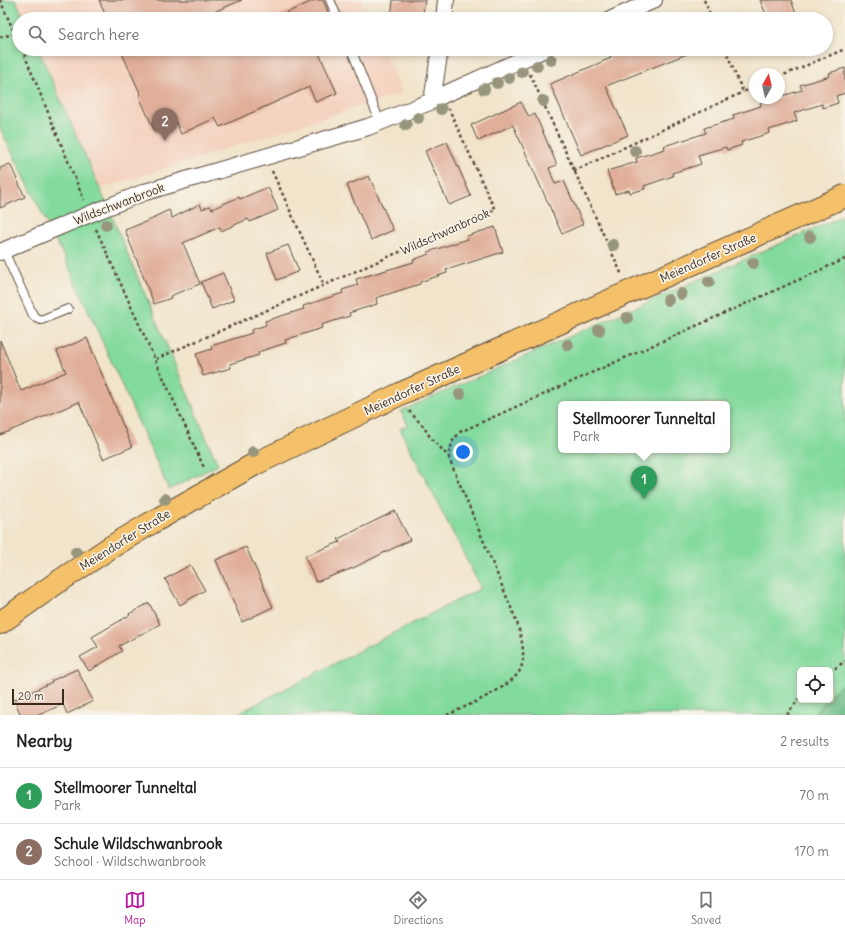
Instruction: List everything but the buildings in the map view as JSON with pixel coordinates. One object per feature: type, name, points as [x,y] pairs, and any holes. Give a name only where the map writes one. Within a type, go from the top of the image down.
[{"type":"main road","name":"Meiendorfer Straße","points":[[0,623],[111,547],[255,464],[402,393],[845,196]]},
{"type":"street","points":[[445,12],[446,0]]},
{"type":"street","points":[[627,12],[654,0]]},
{"type":"street","points":[[438,98],[440,56]]},
{"type":"street","name":"Wildschwanbrook","points":[[2,252],[145,192],[368,127],[438,98],[530,56]]},
{"type":"lane","points":[[330,0],[335,12]]},
{"type":"lane","points":[[354,56],[380,122]]},
{"type":"lane","points":[[2,252],[33,315],[36,318],[41,320],[68,309]]},
{"type":"path","points":[[0,0],[12,27]]},
{"type":"path","points":[[704,0],[709,12]]},
{"type":"path","points":[[0,37],[12,35]]},
{"type":"path","points":[[833,53],[845,48]]},
{"type":"path","points":[[25,56],[90,214],[213,488]]},
{"type":"path","points":[[728,56],[743,92]]},
{"type":"path","points":[[785,74],[827,56]]},
{"type":"path","points":[[523,59],[630,292]]},
{"type":"path","points":[[574,171],[749,90]]},
{"type":"path","name":"Wildschwanbrook","points":[[156,359],[495,210],[438,98]]},
{"type":"path","points":[[265,157],[324,285]]},
{"type":"path","points":[[449,458],[452,442],[460,432],[845,259]]},
{"type":"path","points":[[408,409],[449,458],[517,622],[523,650],[521,668],[511,681],[486,697],[447,715]]},
{"type":"path","points":[[833,670],[845,661]]},
{"type":"path","points":[[787,715],[797,701]]},
{"type":"shaded area","points":[[16,0],[361,0],[367,12],[21,12]]},
{"type":"shaded area","points":[[41,56],[386,56],[402,93],[100,189]]},
{"type":"green space","points":[[0,0],[16,0],[21,12],[12,12],[12,56],[41,56],[100,189],[218,465],[169,490],[66,261],[0,128]]},
{"type":"green space","points":[[845,215],[845,715],[235,715],[481,588],[400,429],[408,425],[401,411]]},
{"type":"green space","points":[[845,684],[845,715],[814,715],[824,703],[833,703],[833,691]]},
{"type":"place","name":"Schule Wildschwanbrook","points":[[165,141]]},
{"type":"place","name":"Stellmoorer Tunneltal","points":[[644,499]]}]
